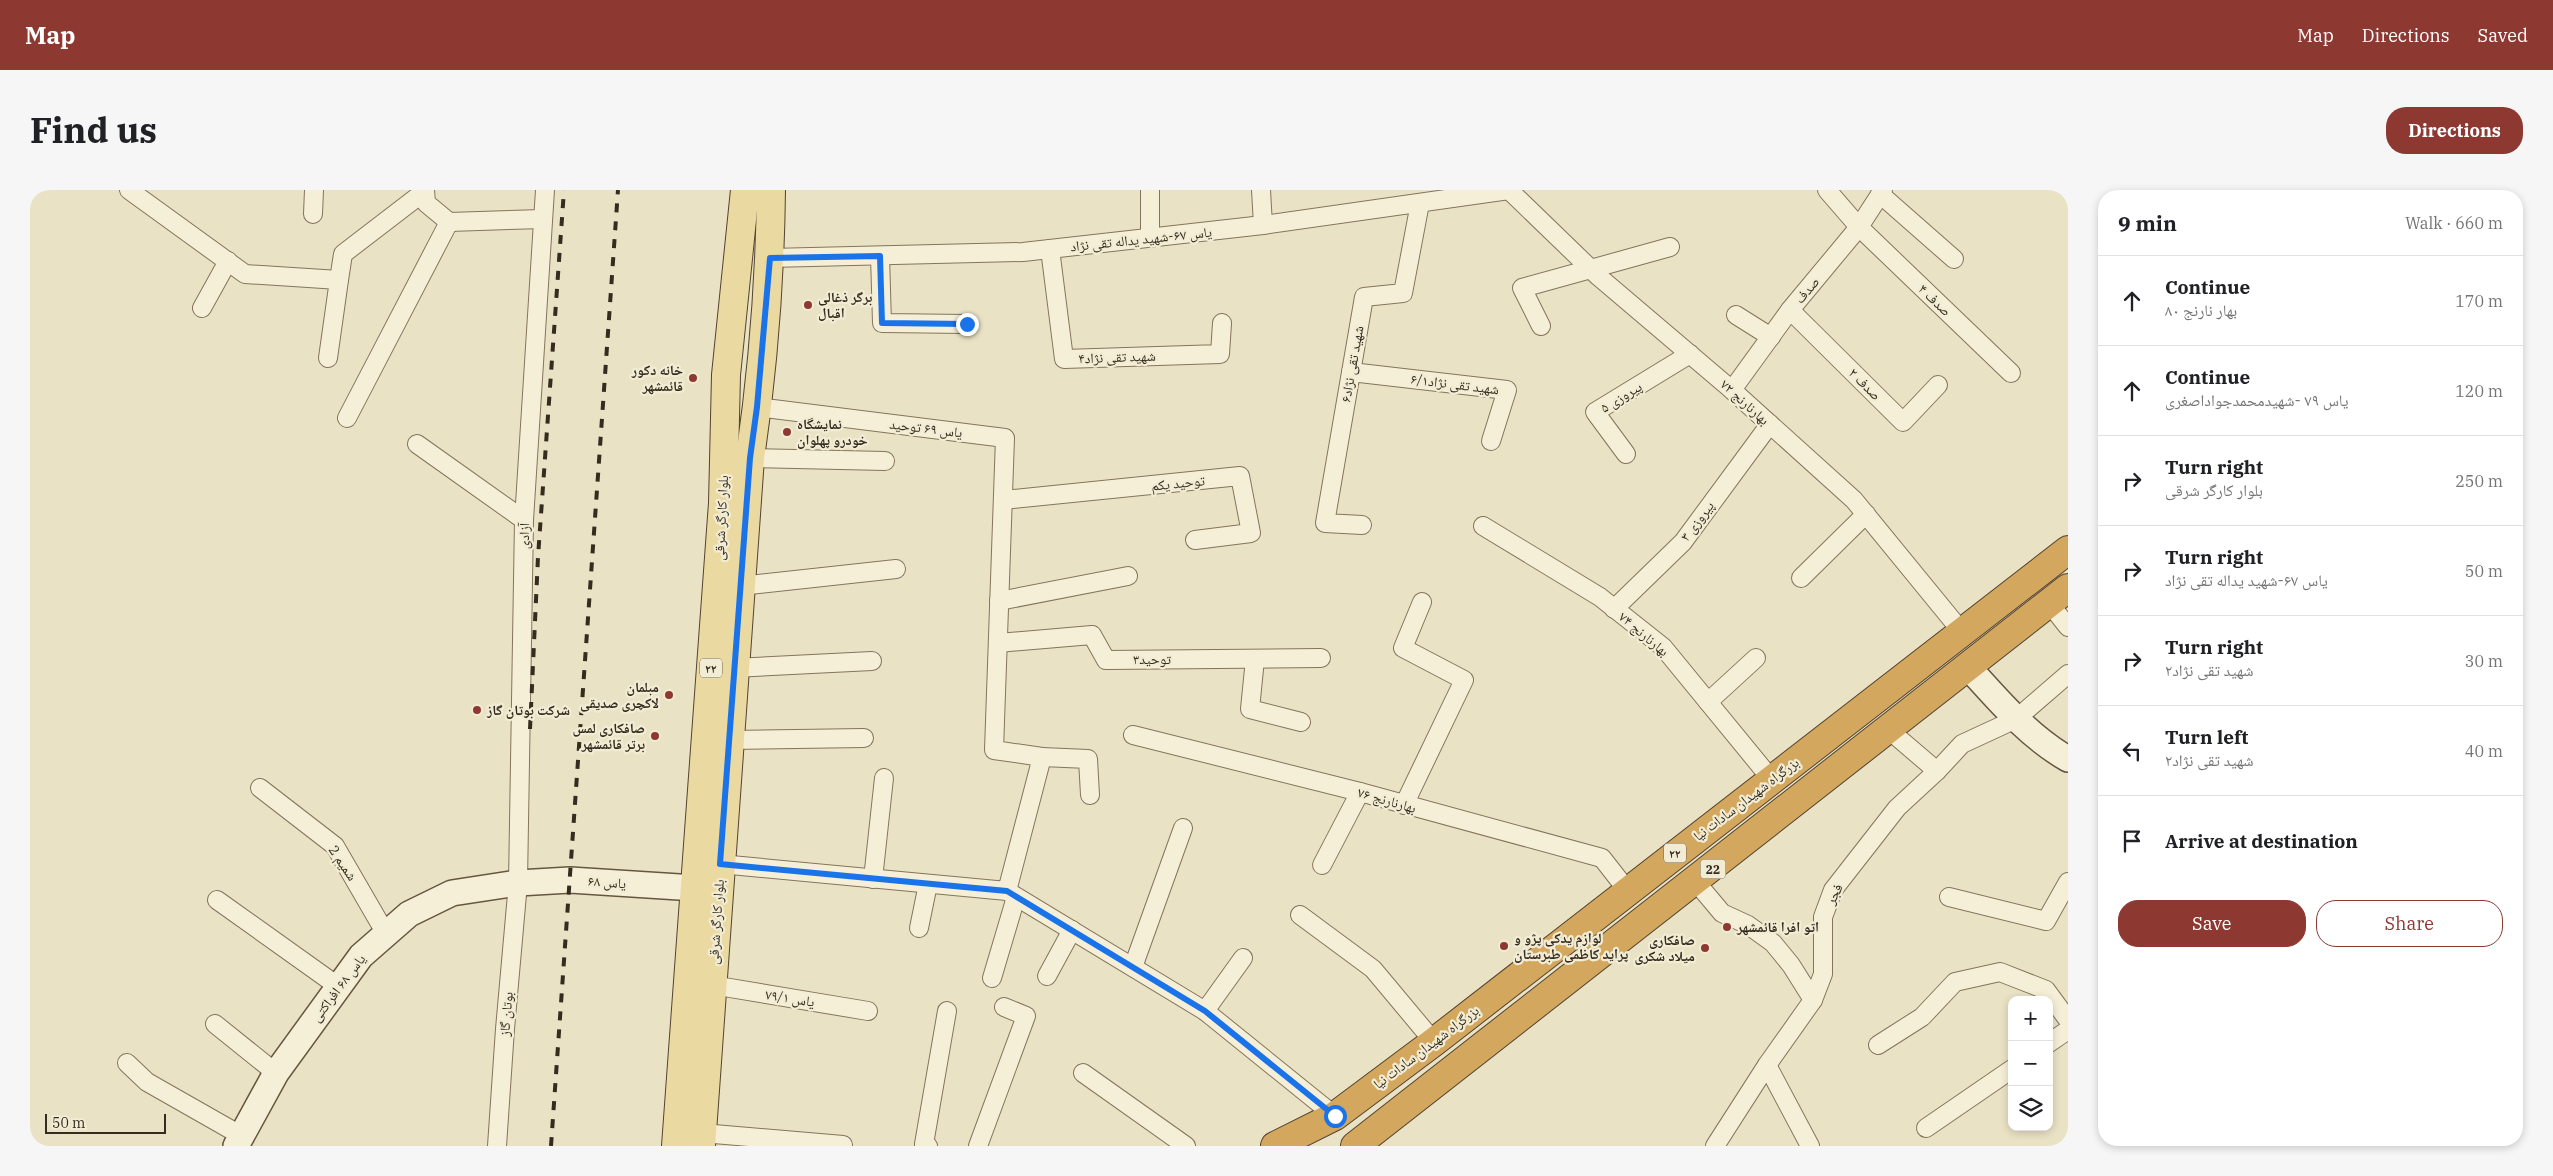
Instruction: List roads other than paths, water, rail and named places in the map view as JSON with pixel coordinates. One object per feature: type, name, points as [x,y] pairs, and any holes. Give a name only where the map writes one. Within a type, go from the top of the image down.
[{"type":"highway","name":"بزرگراه شهیدان سادات نیا","points":[[1275,1146],[1335,1116],[1434,1042],[1627,890],[2068,550]]},
{"type":"highway","name":"22","points":[[1355,1146],[1696,882],[2058,596]]},
{"type":"highway","points":[[1298,1146],[1335,1116]]},
{"type":"main road","name":"بلوار کارگر شرقی","points":[[676,1146],[723,503],[726,375],[744,190]]},
{"type":"main road","name":"بلوار کارگر شرقی","points":[[701,1139],[750,458],[757,407],[770,258],[771,190]]},
{"type":"street","points":[[129,190],[245,274],[339,280]]},
{"type":"street","points":[[314,190],[314,214]]},
{"type":"street","points":[[425,190],[426,203],[450,222],[543,219]]},
{"type":"street","points":[[328,358],[343,254],[425,190]]},
{"type":"street","name":"آزادی","points":[[518,882],[524,520],[545,190]]},
{"type":"street","points":[[1150,190],[1150,238]]},
{"type":"street","points":[[1261,190],[1263,225]]},
{"type":"street","name":"یاس ۶۷-شهید یداله تقی نژاد","points":[[770,258],[1023,252],[1263,225],[1509,190]]},
{"type":"street","name":"بهارنارنج ۷۲","points":[[1509,190],[1590,268],[1732,390],[1854,500],[1962,632]]},
{"type":"street","name":"صدف ۴","points":[[1827,190],[1859,227],[2011,373]]},
{"type":"street","points":[[1881,192],[1954,259]]},
{"type":"street","name":"صدف","points":[[1732,390],[1790,310],[1859,227],[1881,192]]},
{"type":"street","name":"شهید تقی نژاد۶","points":[[1362,525],[1325,523],[1364,297],[1404,293],[1420,203]]},
{"type":"street","points":[[347,418],[450,222]]},
{"type":"street","points":[[1541,326],[1522,288],[1670,247]]},
{"type":"street","name":"شهید تقی نژاد۴","points":[[1050,249],[1064,359],[1220,354],[1222,323]]},
{"type":"street","points":[[880,256],[882,323],[967,324]]},
{"type":"street","points":[[202,308],[228,262]]},
{"type":"street","name":"صدف ۲","points":[[1790,310],[1903,422],[1938,385]]},
{"type":"street","points":[[1736,315],[1771,337]]},
{"type":"street","name":"پیروزی ۵","points":[[1626,454],[1595,412],[1690,354]]},
{"type":"street","name":"شهید تقی نژاد۶/۱","points":[[1351,372],[1508,390],[1491,441]]},
{"type":"street","name":"یاس ۶۹ توحید","points":[[757,407],[1005,438],[1003,500]]},
{"type":"street","name":"پیروزی ۳","points":[[1614,608],[1683,542],[1770,424]]},
{"type":"street","points":[[417,444],[524,520]]},
{"type":"street","points":[[750,458],[885,461]]},
{"type":"street","name":"توحید یکم","points":[[1003,500],[1240,476],[1251,533],[1195,540]]},
{"type":"street","points":[[1003,500],[994,750],[1042,757],[1088,759],[1090,795]]},
{"type":"street","points":[[1801,578],[1866,514]]},
{"type":"street","name":"بهارنارنج ۷۴","points":[[1483,526],[1600,597],[1663,647],[1772,780]]},
{"type":"street","points":[[740,586],[896,569]]},
{"type":"street","points":[[999,601],[1128,576]]},
{"type":"street","points":[[2058,596],[2068,627]]},
{"type":"street","points":[[1404,805],[1464,680],[1403,648],[1422,602]]},
{"type":"street","name":"توحید۳","points":[[998,643],[1092,635],[1106,660],[1321,658]]},
{"type":"street","points":[[1708,702],[1756,658]]},
{"type":"street","points":[[1255,659],[1250,709],[1300,722]]},
{"type":"street","points":[[734,668],[872,661]]},
{"type":"street","points":[[1968,667],[2016,719],[2046,746],[2068,759]]},
{"type":"street","name":"فجر","points":[[1715,1146],[1767,1065],[1813,1000],[1823,974],[1823,916],[1833,890],[1897,808],[1937,772],[1962,744],[2016,719],[2068,674]]},
{"type":"street","points":[[1889,730],[1937,772]]},
{"type":"street","name":"بهارنارنج ۷۶","points":[[1133,735],[1360,792],[1602,858],[1627,890]]},
{"type":"street","points":[[729,740],[864,738]]},
{"type":"street","points":[[992,978],[1042,757]]},
{"type":"street","points":[[873,879],[884,778]]},
{"type":"street","name":"شمیم 2","points":[[260,788],[335,846],[386,934]]},
{"type":"street","points":[[1322,865],[1360,792]]},
{"type":"street","points":[[1133,967],[1182,828]]},
{"type":"street","points":[[720,864],[1012,894],[1205,1011],[1335,1116]]},
{"type":"street","name":"یاس ۶۸","points":[[518,882],[570,880],[695,888]]},
{"type":"street","name":"یاس ۶۸ افراکتی","points":[[239,1141],[276,1073],[361,956],[409,914],[452,893],[518,882]]},
{"type":"street","name":"بوتان گاز","points":[[497,1146],[518,882]]},
{"type":"street","points":[[1696,882],[1722,913],[1748,925],[1773,943],[1813,1000]]},
{"type":"street","points":[[1949,897],[2046,921],[2068,882]]},
{"type":"street","points":[[919,928],[928,884]]},
{"type":"street","points":[[217,900],[339,987]]},
{"type":"street","points":[[1300,915],[1373,970],[1434,1042]]},
{"type":"street","points":[[1047,976],[1072,930]]},
{"type":"street","points":[[1205,1011],[1243,958]]},
{"type":"street","points":[[1878,1045],[1922,1017],[1955,982],[2000,972],[2046,990],[2068,1020]]},
{"type":"street","name":"یاس ۷۹/۱","points":[[712,985],[868,1011]]},
{"type":"street","points":[[978,1146],[1026,1016],[1004,1007]]},
{"type":"street","points":[[928,1146],[924,1144],[947,1011]]},
{"type":"street","points":[[215,1024],[276,1073]]},
{"type":"street","points":[[2052,1041],[2068,1030]]},
{"type":"street","points":[[126,1063],[147,1082],[239,1141]]},
{"type":"street","points":[[1767,1065],[1810,1146]]},
{"type":"street","points":[[1926,1128],[2008,1072]]},
{"type":"street","points":[[1083,1073],[1186,1146]]},
{"type":"street","points":[[701,1139],[843,1145]]},
{"type":"railway","points":[[530,729],[538,557],[564,190]]},
{"type":"railway","points":[[551,1146],[618,190]]},
{"type":"place","name":"برگر ذغالی اقبال","points":[[808,305]]},
{"type":"place","name":"خانه دکور قائمشهر","points":[[693,378]]},
{"type":"place","name":"نمایشگاه خودرو پهلوان","points":[[787,432]]},
{"type":"place","name":"مبلمان لاکچری صدیقی","points":[[669,695]]},
{"type":"place","name":"شرکت بوتان گاز","points":[[477,710]]},
{"type":"place","name":"صافکاری لمس برتر قائمشهر","points":[[655,736]]},
{"type":"place","name":"اتو افرا قائمشهر","points":[[1727,927]]},
{"type":"place","name":"لوازم یدکی پژو و پراید کاظمی طبرستان","points":[[1504,946]]},
{"type":"place","name":"صافکاری میلاد شکری","points":[[1705,948]]}]
